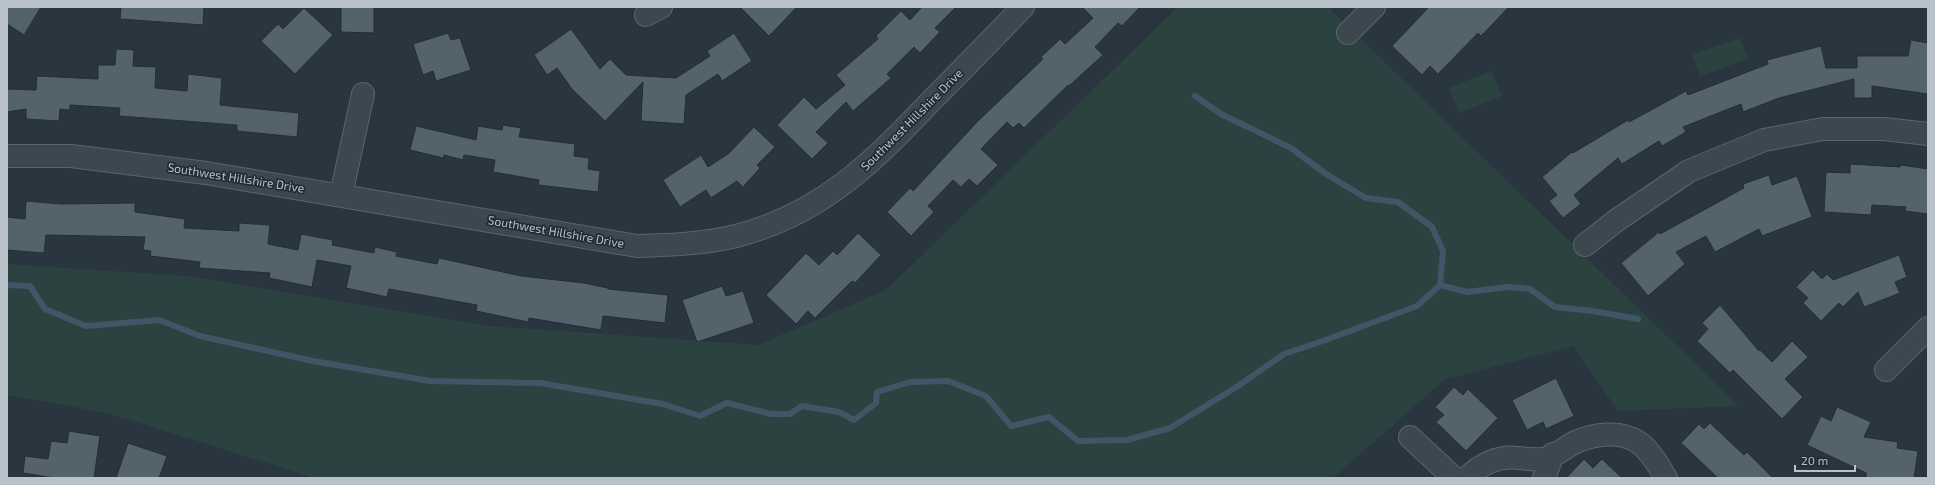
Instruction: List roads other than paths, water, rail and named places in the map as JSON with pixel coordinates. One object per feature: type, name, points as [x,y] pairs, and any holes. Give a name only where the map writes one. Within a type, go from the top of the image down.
[{"type":"street","name":"Southwest Hillshire Drive","points":[[7,156],[70,156],[149,165],[341,195],[637,246],[678,245],[737,236],[778,222],[802,210],[855,176],[881,153],[1023,7]]},
{"type":"street","points":[[1348,33],[1374,7]]},
{"type":"street","points":[[341,195],[363,94]]},
{"type":"street","points":[[1585,245],[1617,220],[1689,171],[1764,140],[1823,129],[1884,129],[1928,134]]},
{"type":"street","points":[[1886,370],[1928,328]]},
{"type":"street","points":[[1467,478],[1473,472],[1494,460],[1504,457],[1534,460],[1548,464],[1576,442],[1596,435],[1617,435],[1638,442],[1657,462],[1666,478]]},
{"type":"street","points":[[1410,437],[1454,478]]},
{"type":"waterway","points":[[1195,96],[1221,114],[1291,148],[1326,174],[1366,198],[1398,202],[1432,227],[1443,251],[1440,285]]},
{"type":"waterway","points":[[7,285],[30,286],[45,309],[86,326],[159,320],[200,336],[313,361],[430,381],[540,383],[663,404],[700,416],[727,403],[771,414],[790,414],[802,406],[839,412],[854,420],[876,403],[877,392],[910,382],[948,381],[986,396],[1011,426],[1049,417],[1078,441],[1127,440],[1170,428],[1238,386],[1284,354],[1417,306],[1440,285],[1467,292],[1508,287],[1530,289],[1555,307],[1593,311],[1638,319]]}]
